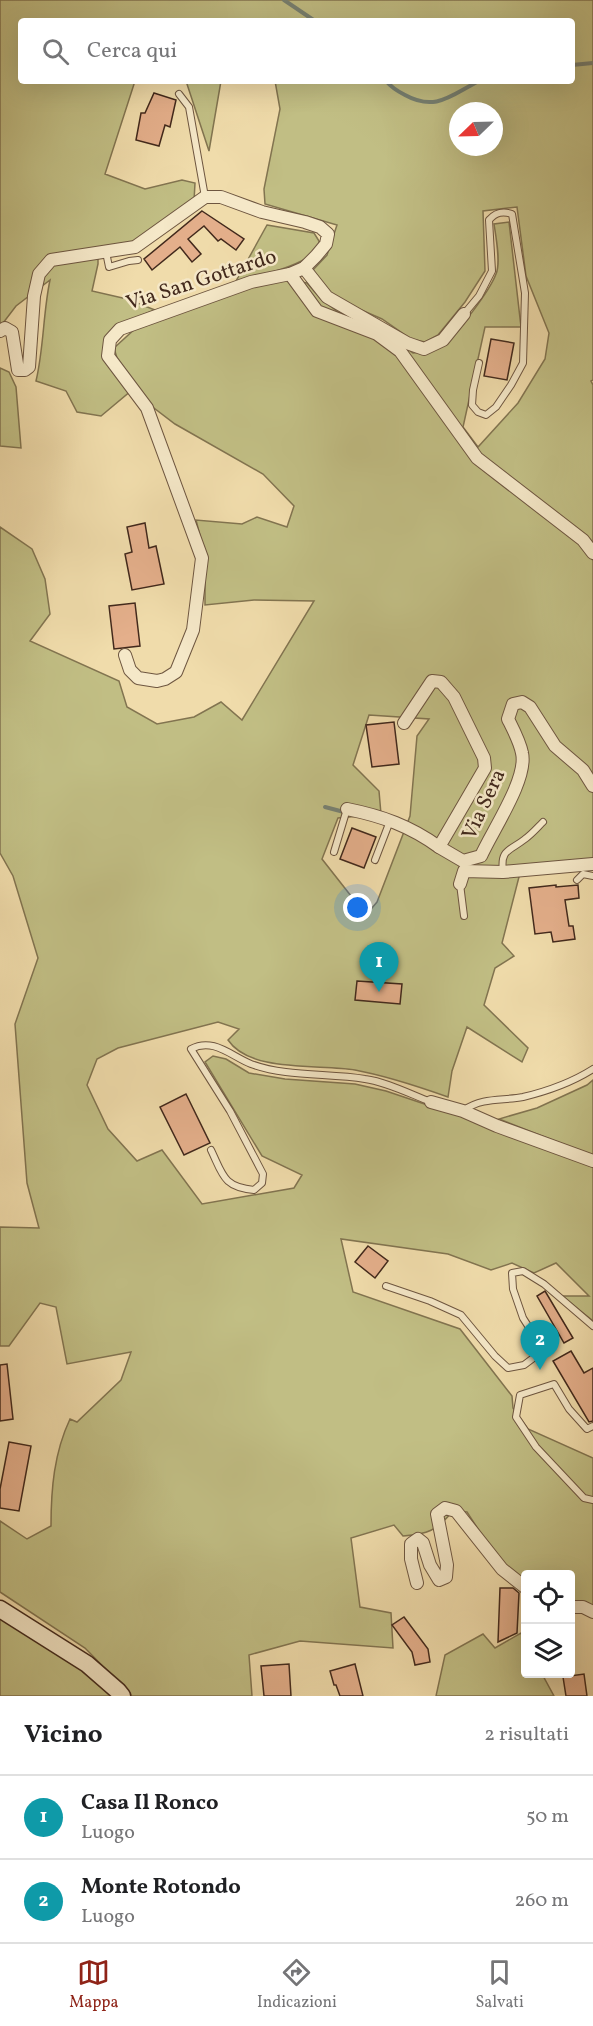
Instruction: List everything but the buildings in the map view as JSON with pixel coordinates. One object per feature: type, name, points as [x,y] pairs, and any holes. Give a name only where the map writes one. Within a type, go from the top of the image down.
[{"type":"street","points":[[0,331],[5,328],[12,332],[18,370],[25,370],[29,367],[34,296],[39,274],[51,260],[135,247],[205,197]]},
{"type":"street","name":"Via San Gottardo","points":[[125,655],[130,670],[138,678],[157,681],[176,672],[193,630],[202,558],[147,408],[108,356],[110,340],[120,328],[251,282],[290,274],[304,268],[326,244],[328,234],[320,227],[262,212],[221,197],[205,197]]},
{"type":"street","name":"Via San Gottardo","points":[[304,268],[327,297],[407,343],[424,349],[443,340],[464,314]]},
{"type":"street","points":[[290,274],[317,310],[377,334],[400,351],[477,459],[592,549]]},
{"type":"street","name":"Via Sera","points":[[404,723],[432,681],[441,682],[454,697],[484,758],[484,768],[439,847]]},
{"type":"street","name":"Via Sera","points":[[345,815],[373,814],[388,825],[419,832],[463,861],[481,856],[519,777],[523,754],[508,719],[513,704],[522,702],[530,707],[555,746],[583,770],[593,786]]},
{"type":"street","name":"Via Sera","points":[[460,885],[464,871],[503,872],[593,864]]},
{"type":"street","points":[[431,1102],[463,1111],[593,1161]]},
{"type":"street","points":[[417,1583],[411,1559],[411,1544],[418,1539],[423,1543],[430,1565],[439,1580],[446,1577],[447,1565],[438,1514],[445,1508],[456,1511],[502,1569],[521,1585]]},
{"type":"street","points":[[575,1607],[583,1607],[593,1612]]},
{"type":"street","points":[[0,1609],[87,1664],[122,1696]]},
{"type":"lane","points":[[178,94],[189,106],[205,197]]},
{"type":"lane","points":[[464,314],[479,296],[492,271],[489,220],[505,212],[512,214],[525,293],[523,363],[512,386],[496,407],[486,415],[478,412],[472,405],[479,363]]},
{"type":"lane","points":[[106,252],[109,267],[138,260]]},
{"type":"lane","points":[[334,852],[345,815]]},
{"type":"lane","points":[[503,872],[501,861],[506,851],[524,841],[543,822]]},
{"type":"lane","points":[[375,860],[388,825]]},
{"type":"lane","points":[[577,880],[583,874],[593,876]]},
{"type":"lane","points":[[460,885],[464,916]]},
{"type":"lane","points":[[211,1150],[226,1181],[240,1189],[254,1190],[262,1183],[263,1174],[230,1111],[191,1049],[199,1045],[219,1047],[251,1064],[283,1071],[369,1079],[431,1102]]},
{"type":"lane","points":[[463,1111],[488,1100],[521,1098],[551,1089],[575,1080],[593,1069]]},
{"type":"lane","points":[[386,1286],[430,1301],[461,1316],[508,1368],[524,1365],[536,1356],[537,1340],[523,1318],[513,1289],[512,1273],[523,1271],[544,1284],[593,1326]]},
{"type":"lane","points":[[593,1426],[587,1429],[569,1409],[554,1384],[519,1395],[516,1417],[536,1447],[584,1498],[593,1500]]},
{"type":"shaded area","points":[[0,0],[593,0],[593,380],[591,381],[593,385],[593,543],[587,545],[593,561],[593,863],[520,873],[502,943],[514,956],[495,968],[484,1005],[528,1048],[522,1062],[467,1027],[452,1071],[448,1097],[379,1075],[355,1070],[286,1065],[252,1058],[238,1051],[228,1040],[239,1029],[218,1022],[118,1048],[97,1059],[87,1085],[108,1129],[137,1161],[162,1150],[202,1204],[294,1188],[302,1175],[262,1156],[205,1062],[213,1056],[226,1059],[249,1073],[285,1079],[355,1084],[386,1091],[472,1120],[593,1167],[593,1321],[562,1296],[589,1296],[556,1263],[534,1273],[512,1263],[491,1270],[448,1254],[341,1239],[353,1292],[460,1329],[512,1396],[513,1408],[528,1429],[593,1458],[593,1608],[575,1603],[575,1570],[521,1570],[521,1581],[502,1566],[467,1512],[453,1511],[442,1523],[419,1534],[403,1536],[394,1525],[351,1538],[360,1607],[391,1613],[393,1648],[300,1641],[249,1655],[252,1696],[132,1696],[85,1648],[0,1592],[0,1521],[27,1539],[51,1526],[54,1471],[60,1445],[70,1419],[77,1422],[121,1380],[131,1352],[67,1364],[56,1307],[40,1303],[9,1346],[0,1346],[0,1227],[39,1228],[27,1183],[15,1024],[38,958],[13,876],[0,853],[0,527],[32,549],[45,579],[50,614],[30,641],[119,681],[127,707],[157,724],[194,717],[221,702],[242,720],[314,601],[254,600],[205,605],[205,555],[196,520],[242,524],[257,517],[287,527],[294,506],[263,474],[175,424],[150,405],[117,358],[114,348],[136,328],[262,282],[284,279],[307,283],[320,298],[338,312],[361,317],[413,353],[432,349],[443,344],[456,332],[487,290],[496,274],[498,263],[494,224],[509,222],[521,327],[485,327],[463,427],[478,447],[518,403],[545,359],[549,333],[526,276],[517,207],[483,211],[485,271],[465,302],[438,335],[425,342],[411,339],[382,319],[336,299],[312,271],[327,255],[337,225],[265,204],[264,189],[280,109],[276,84],[575,84],[575,18],[18,18],[18,84],[134,84],[105,174],[145,189],[182,180],[195,183],[194,201],[139,241],[98,251],[98,264],[92,291],[127,299],[155,310],[130,320],[107,340],[132,390],[101,416],[77,412],[66,391],[36,381],[50,280],[16,306],[0,327]],"holes":[[[369,715],[429,719],[417,736],[410,816],[377,902],[366,915],[322,859],[338,818],[381,814],[379,791],[353,765]]]},
{"type":"shaded area","points":[[187,84],[220,84],[209,151]]},
{"type":"shaded area","points":[[267,225],[314,233],[319,241],[319,249],[291,266],[235,283]]},
{"type":"shaded area","points":[[0,368],[9,372],[16,387],[21,448],[0,446]]},
{"type":"shaded area","points":[[593,1080],[593,1156],[499,1119],[537,1108]]},
{"type":"shaded area","points":[[0,1617],[84,1670],[115,1696],[0,1696]]},
{"type":"shaded area","points":[[521,1633],[521,1678],[544,1678],[554,1696],[436,1696],[445,1655],[483,1634],[495,1648]]},
{"type":"waterway","points":[[284,0],[311,18]]},
{"type":"waterway","points":[[575,65],[593,63]]},
{"type":"waterway","points":[[390,84],[402,94],[426,102],[443,100],[473,84]]},
{"type":"waterway","points":[[325,807],[344,812]]},
{"type":"place","name":"Casa Il Ronco","points":[[379,992]]},
{"type":"place","name":"Monte Rotondo","points":[[540,1370]]}]
